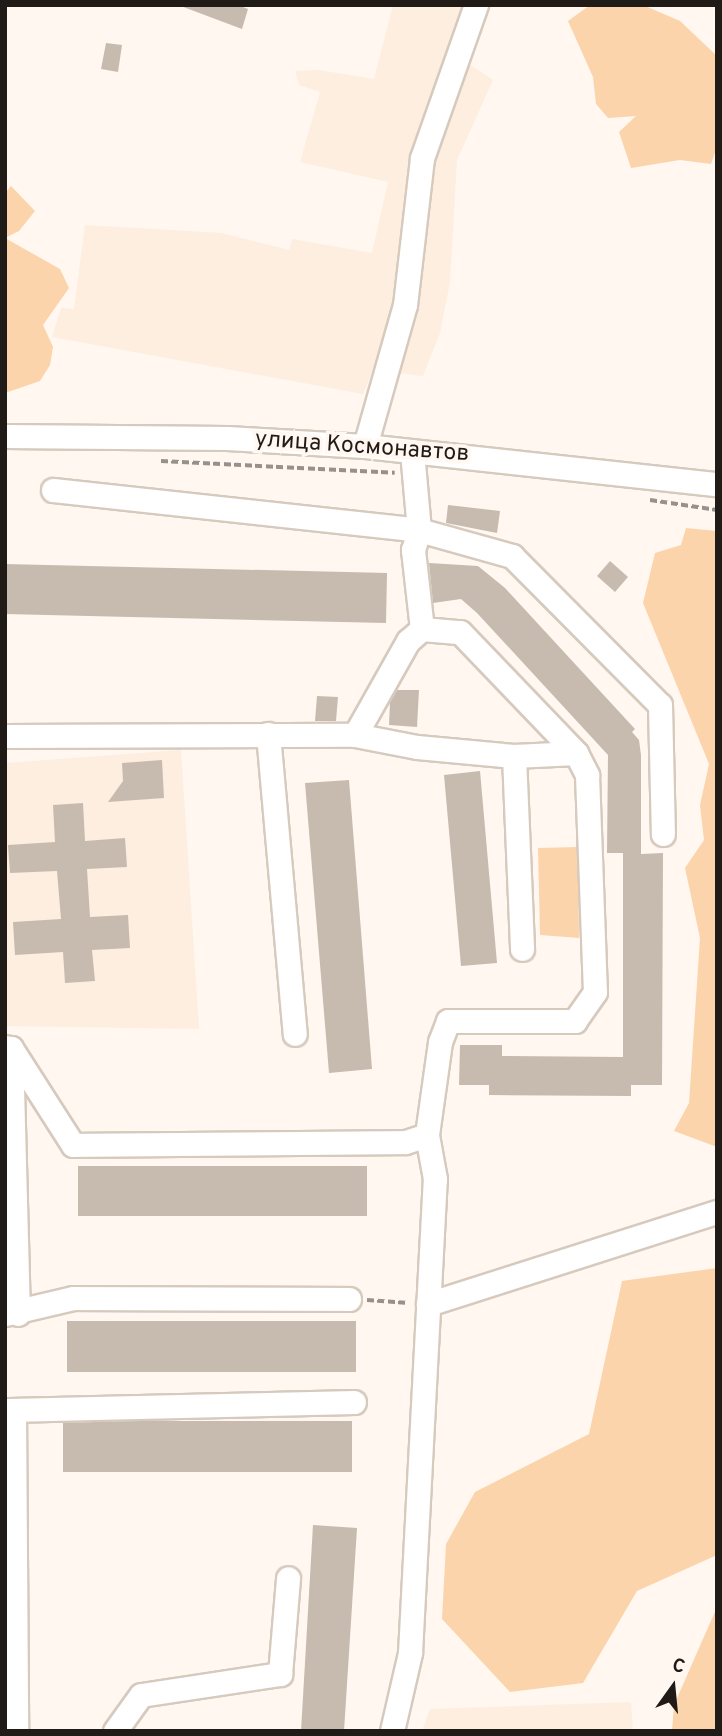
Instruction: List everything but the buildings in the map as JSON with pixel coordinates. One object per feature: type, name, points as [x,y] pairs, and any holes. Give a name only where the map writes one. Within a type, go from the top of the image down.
[{"type":"street","points":[[365,446],[405,305],[422,158],[477,5]]},
{"type":"street","name":"улица Космонавтов","points":[[5,436],[226,438],[365,446],[717,484]]},
{"type":"street","points":[[412,451],[419,530],[413,550],[422,629]]},
{"type":"street","points":[[52,490],[419,530],[512,556],[660,705],[663,834]]},
{"type":"street","points":[[355,735],[408,641],[422,629],[460,632],[576,753],[587,775],[595,992],[576,1021],[448,1021],[440,1042],[427,1135],[435,1179],[410,1654],[392,1731]]},
{"type":"street","points":[[268,734],[295,1034]]},
{"type":"street","points":[[5,736],[355,735],[417,747],[514,756],[576,753]]},
{"type":"street","points":[[514,756],[522,949]]},
{"type":"street","points":[[8,1048],[74,1145],[371,1144],[427,1135]]},
{"type":"street","points":[[8,1048],[12,1314],[73,1298],[349,1299]]},
{"type":"street","points":[[428,1304],[717,1212]]},
{"type":"street","points":[[16,1731],[10,1410],[354,1402]]},
{"type":"street","points":[[115,1731],[141,1695],[280,1674],[288,1578]]},
{"type":"path","points":[[154,460],[414,474]]},
{"type":"path","points":[[639,499],[717,510]]},
{"type":"path","points":[[349,1299],[428,1304]]},
{"type":"shaded area","points":[[393,5],[484,5],[466,62],[493,80],[457,160],[450,282],[440,333],[423,376],[373,370],[363,394],[52,337],[61,308],[74,309],[85,225],[222,233],[289,250],[292,239],[372,253],[388,182],[300,162],[320,92],[299,85],[295,71],[319,70],[374,79]]},
{"type":"shaded area","points":[[590,5],[643,5],[680,21],[717,56],[717,147],[711,164],[680,160],[631,168],[619,132],[636,116],[608,118],[596,104],[593,77],[568,21]]},
{"type":"shaded area","points":[[11,186],[35,211],[19,231],[5,238],[5,193]]},
{"type":"shaded area","points":[[5,238],[60,269],[69,288],[43,325],[53,347],[50,365],[40,381],[5,393]]},
{"type":"shaded area","points":[[686,528],[717,531],[717,1147],[674,1131],[689,1103],[700,938],[685,868],[704,840],[700,805],[709,764],[643,603],[655,553],[681,545]]},
{"type":"shaded area","points":[[181,750],[199,1029],[5,1026],[5,763]]},
{"type":"shaded area","points":[[578,847],[579,938],[540,935],[538,848]]},
{"type":"shaded area","points":[[717,1268],[717,1555],[637,1591],[583,1683],[510,1692],[442,1619],[446,1544],[475,1492],[589,1434],[622,1281]]},
{"type":"shaded area","points":[[717,1607],[717,1731],[672,1731],[674,1705]]},
{"type":"shaded area","points":[[631,1702],[633,1731],[422,1731],[430,1709]]}]
